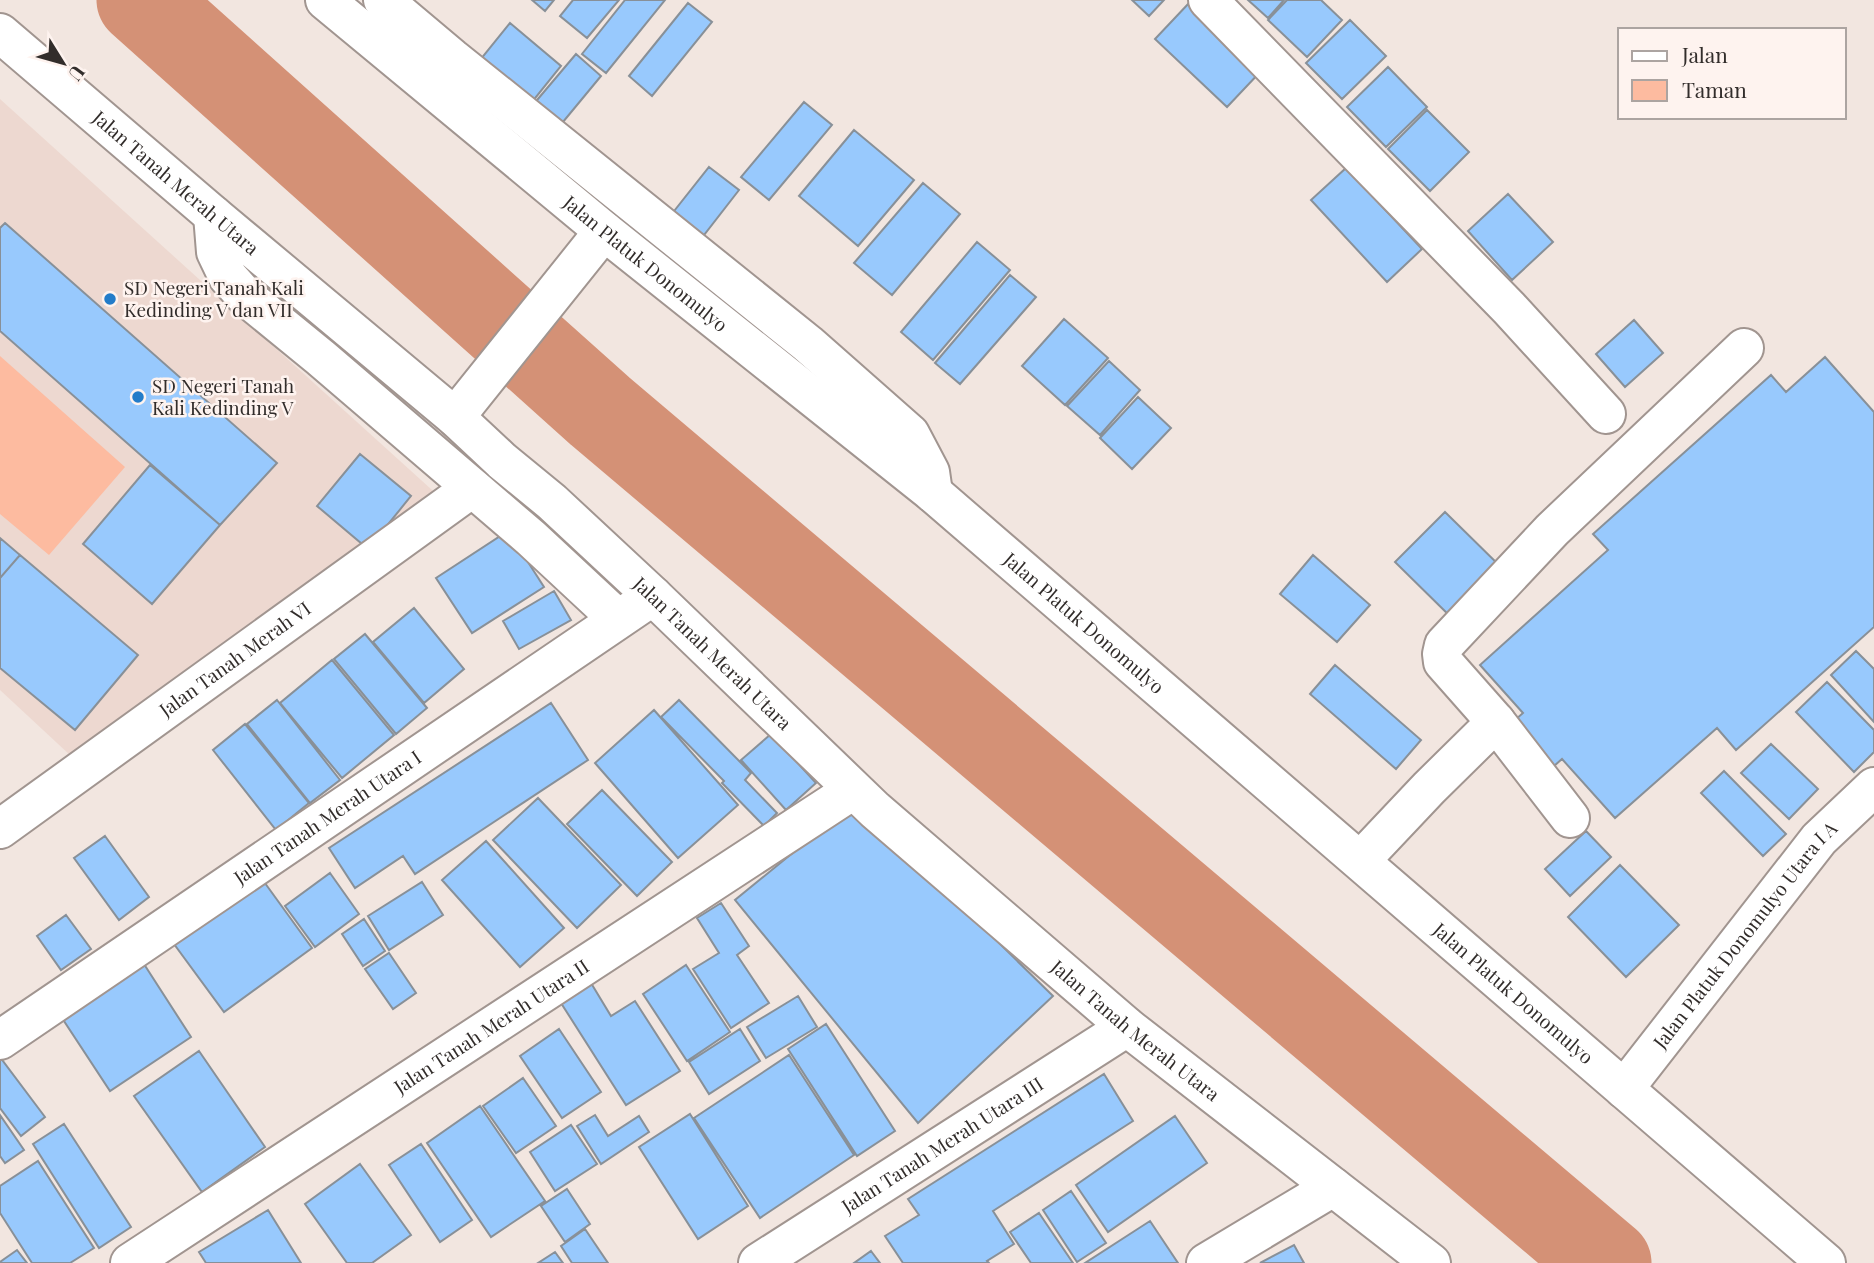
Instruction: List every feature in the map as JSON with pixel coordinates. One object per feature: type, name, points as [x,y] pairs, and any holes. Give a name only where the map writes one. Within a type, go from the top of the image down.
[{"type":"street","name":"Jalan Platuk Donomulyo","points":[[325,0],[604,231],[933,494],[1826,1263]]},
{"type":"street","points":[[383,0],[808,344],[889,415],[910,434],[930,472],[933,494]]},
{"type":"street","points":[[1209,0],[1509,308],[1606,414]]},
{"type":"street","name":"Jalan Tanah Merah Utara","points":[[0,33],[213,215],[465,404],[502,461],[552,502],[653,596],[853,790],[1127,1027],[1432,1263]]},
{"type":"street","points":[[213,215],[216,251],[228,277],[245,296],[531,537],[618,619]]},
{"type":"street","points":[[465,404],[604,231]]},
{"type":"street","points":[[1570,818],[1496,722],[1443,662],[1444,645],[1552,530],[1744,348]]},
{"type":"street","name":"Jalan Tanah Merah VI","points":[[0,829],[472,488]]},
{"type":"street","name":"Jalan Tanah Merah Utara I","points":[[0,1040],[653,596]]},
{"type":"street","points":[[1361,860],[1496,722]]},
{"type":"street","name":"Jalan Platuk Donomulyo Utara I A","points":[[1624,1089],[1819,839],[1874,787]]},
{"type":"street","name":"Jalan Tanah Merah Utara II","points":[[130,1263],[853,790]]},
{"type":"street","name":"Jalan Tanah Merah Utara III","points":[[758,1263],[1127,1027]]},
{"type":"street","points":[[1206,1263],[1333,1187]]},
{"type":"shaded area","name":"SD Negeri Tanah Kali Kedinding V dan VII","points":[[0,99],[442,499],[71,756],[0,690]]},
{"type":"green space","points":[[0,356],[125,467],[49,555],[0,514]]},
{"type":"building","points":[[532,0],[554,0],[545,11]]},
{"type":"building","points":[[573,0],[619,0],[587,38],[560,16]]},
{"type":"building","points":[[625,0],[665,0],[606,73],[582,54]]},
{"type":"building","points":[[1132,0],[1164,0],[1149,16]]},
{"type":"building","points":[[1248,0],[1284,0],[1268,18]]},
{"type":"building","points":[[1287,0],[1321,0],[1342,20],[1307,57],[1268,20]]},
{"type":"building","points":[[1190,2],[1262,70],[1227,107],[1155,39]]},
{"type":"building","points":[[688,3],[712,22],[652,96],[629,76]]},
{"type":"building","points":[[1350,20],[1386,56],[1342,99],[1306,63]]},
{"type":"building","points":[[510,23],[561,66],[532,102],[480,60]]},
{"type":"building","points":[[576,54],[601,76],[558,128],[532,106]]},
{"type":"building","points":[[1388,67],[1427,107],[1386,147],[1347,107]]},
{"type":"building","points":[[804,102],[832,125],[769,200],[741,177]]},
{"type":"building","points":[[1427,110],[1469,152],[1430,191],[1388,149]]},
{"type":"building","points":[[854,130],[914,180],[858,246],[799,196]]},
{"type":"building","points":[[709,167],[739,190],[697,244],[667,220]]},
{"type":"building","points":[[1346,168],[1422,249],[1387,282],[1311,200]]},
{"type":"building","points":[[923,183],[960,214],[892,295],[854,263]]},
{"type":"building","points":[[1508,194],[1553,242],[1512,280],[1468,231]]},
{"type":"building","name":"SD Negeri Tanah Kali Kedinding V","points":[[5,223],[277,463],[220,525],[0,331],[0,228]]},
{"type":"building","points":[[977,242],[1010,270],[933,360],[901,332]]},
{"type":"building","points":[[1010,275],[1036,297],[960,384],[935,363]]},
{"type":"building","points":[[1064,319],[1108,358],[1065,405],[1022,366]]},
{"type":"building","points":[[1634,320],[1663,353],[1625,387],[1596,354]]},
{"type":"building","points":[[1825,357],[1874,412],[1874,627],[1736,750],[1717,728],[1615,818],[1562,759],[1546,773],[1506,728],[1523,713],[1480,665],[1608,550],[1593,534],[1771,375],[1786,392]]},
{"type":"building","points":[[1109,361],[1140,390],[1100,435],[1067,406]]},
{"type":"building","points":[[1138,397],[1171,428],[1132,469],[1100,438]]},
{"type":"building","points":[[360,454],[411,496],[368,549],[317,506]]},
{"type":"building","points":[[150,465],[220,525],[152,604],[83,544]]},
{"type":"building","points":[[1445,512],[1505,571],[1455,621],[1395,562]]},
{"type":"building","points":[[508,531],[544,587],[472,633],[436,578]]},
{"type":"building","points":[[0,538],[20,555],[0,578]]},
{"type":"building","points":[[20,555],[138,655],[75,730],[0,668],[0,578]]},
{"type":"building","points":[[1313,555],[1370,605],[1337,642],[1280,594]]},
{"type":"building","points":[[554,591],[571,620],[519,649],[503,621]]},
{"type":"building","points":[[414,608],[464,669],[424,703],[373,642]]},
{"type":"building","points":[[365,634],[427,708],[396,734],[334,659]]},
{"type":"building","points":[[1856,651],[1874,669],[1874,722],[1831,675]]},
{"type":"building","points":[[332,660],[394,735],[342,778],[280,703]]},
{"type":"building","points":[[1335,665],[1421,740],[1396,769],[1310,694]]},
{"type":"building","points":[[1827,682],[1874,730],[1874,752],[1854,772],[1796,712]]},
{"type":"building","points":[[277,700],[340,780],[310,803],[247,724]]},
{"type":"building","points":[[679,700],[751,773],[745,780],[777,813],[764,826],[661,717]]},
{"type":"building","points":[[551,703],[588,760],[415,874],[403,856],[355,888],[329,848]]},
{"type":"building","points":[[654,710],[738,805],[678,858],[595,763]]},
{"type":"building","points":[[245,724],[309,803],[276,830],[213,750]]},
{"type":"building","points":[[771,734],[816,783],[786,810],[741,760]]},
{"type":"building","points":[[1771,744],[1818,789],[1789,819],[1741,773]]},
{"type":"building","points":[[1724,771],[1786,834],[1763,856],[1701,793]]},
{"type":"building","points":[[602,790],[672,862],[637,896],[567,824]]},
{"type":"building","points":[[538,798],[621,885],[577,928],[493,840]]},
{"type":"building","points":[[855,802],[1053,996],[918,1123],[735,900]]},
{"type":"building","points":[[1586,831],[1611,857],[1570,896],[1545,869]]},
{"type":"building","points":[[105,836],[149,897],[119,920],[74,858]]},
{"type":"building","points":[[486,841],[564,928],[520,967],[442,880]]},
{"type":"building","points":[[1620,865],[1679,925],[1626,977],[1568,917]]},
{"type":"building","points":[[330,873],[359,914],[315,947],[285,906]]},
{"type":"building","points":[[262,879],[312,948],[224,1012],[174,944]]},
{"type":"building","points":[[422,882],[443,915],[389,950],[368,916]]},
{"type":"building","points":[[721,903],[749,946],[737,955],[769,1003],[731,1028],[693,969],[719,953],[697,918]]},
{"type":"building","points":[[66,915],[91,949],[61,970],[37,936]]},
{"type":"building","points":[[364,919],[385,951],[363,966],[342,934]]},
{"type":"building","points":[[389,953],[416,993],[393,1009],[365,969]]},
{"type":"building","points":[[142,961],[191,1037],[110,1091],[60,1015]]},
{"type":"building","points":[[686,965],[730,1032],[687,1061],[643,994]]},
{"type":"building","points":[[591,983],[611,1016],[635,1001],[680,1071],[626,1105],[561,1003]]},
{"type":"building","points":[[798,996],[817,1027],[766,1058],[747,1027]]},
{"type":"building","points":[[826,1024],[895,1131],[857,1156],[788,1049]]},
{"type":"building","points":[[559,1029],[601,1092],[562,1118],[520,1056]]},
{"type":"building","points":[[740,1029],[760,1061],[709,1094],[689,1062]]},
{"type":"building","points":[[199,1051],[265,1147],[202,1192],[134,1096]]},
{"type":"building","points":[[789,1055],[854,1155],[760,1218],[694,1118]]},
{"type":"building","points":[[0,1057],[45,1117],[21,1136],[0,1108]]},
{"type":"building","points":[[1104,1074],[1133,1121],[993,1211],[1014,1244],[987,1261],[989,1263],[903,1263],[885,1236],[919,1215],[908,1199]]},
{"type":"building","points":[[523,1078],[556,1126],[516,1153],[483,1106]]},
{"type":"building","points":[[480,1106],[545,1201],[491,1237],[427,1143]]},
{"type":"building","points":[[690,1114],[748,1206],[698,1239],[639,1147]]},
{"type":"building","points":[[0,1115],[24,1150],[5,1163],[0,1156]]},
{"type":"building","points":[[595,1115],[608,1136],[639,1116],[649,1132],[601,1164],[577,1126]]},
{"type":"building","points":[[1175,1116],[1207,1163],[1108,1232],[1076,1185]]},
{"type":"building","points":[[64,1124],[131,1227],[99,1248],[33,1144]]},
{"type":"building","points":[[571,1125],[597,1164],[555,1191],[530,1152]]},
{"type":"building","points":[[421,1144],[472,1220],[440,1242],[389,1165]]},
{"type":"building","points":[[38,1161],[94,1248],[70,1263],[32,1263],[0,1213],[0,1186]]},
{"type":"building","points":[[360,1164],[411,1235],[372,1263],[347,1263],[305,1204]]},
{"type":"building","points":[[567,1189],[590,1224],[565,1242],[541,1206]]},
{"type":"building","points":[[1071,1191],[1106,1243],[1077,1262],[1043,1210]]},
{"type":"building","points":[[268,1210],[301,1263],[206,1263],[199,1252]]},
{"type":"building","points":[[1039,1213],[1073,1263],[1031,1263],[1010,1232]]},
{"type":"building","points":[[1150,1221],[1178,1263],[1085,1263]]},
{"type":"building","points":[[585,1229],[608,1263],[572,1263],[561,1246]]},
{"type":"building","points":[[1294,1245],[1304,1263],[1260,1263]]},
{"type":"building","points":[[17,1250],[27,1263],[0,1263],[0,1262]]},
{"type":"building","points":[[871,1251],[880,1263],[854,1263]]},
{"type":"building","points":[[555,1252],[563,1263],[538,1263]]},
{"type":"waterway","points":[[141,0],[600,411],[1607,1263]]},
{"type":"place","name":"SD Negeri Tanah Kali Kedinding V dan VII","points":[[110,299]]},
{"type":"place","name":"SD Negeri Tanah Kali Kedinding V","points":[[138,397]]}]
